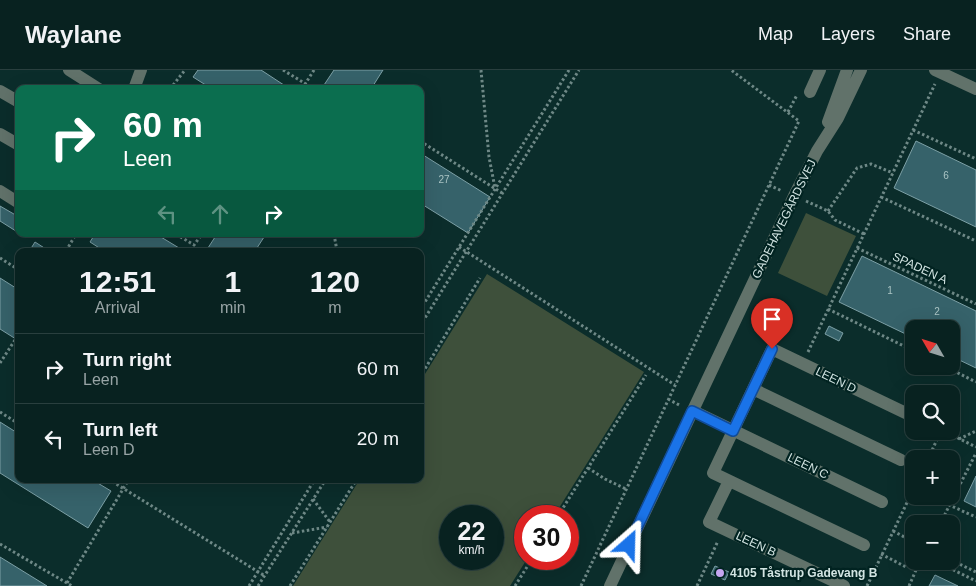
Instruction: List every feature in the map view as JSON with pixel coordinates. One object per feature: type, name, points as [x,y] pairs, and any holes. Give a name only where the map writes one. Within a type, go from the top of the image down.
[{"type":"street","points":[[69,70],[93,85]]},
{"type":"street","points":[[135,85],[141,70]]},
{"type":"street","points":[[810,92],[820,70]]},
{"type":"street","name":"GADEHAVEGÅRDSVEJ","points":[[818,151],[847,70]]},
{"type":"street","name":"GADEHAVEGÅRDSVEJ","points":[[610,586],[794,196],[838,118],[861,70]]},
{"type":"street","points":[[938,71],[976,89]]},
{"type":"street","points":[[0,91],[15,100]]},
{"type":"street","points":[[0,134],[15,143]]},
{"type":"street","points":[[0,192],[15,201]]},
{"type":"street","name":"LEEN D","points":[[733,431],[772,349],[905,413]]},
{"type":"street","points":[[753,389],[901,460]]},
{"type":"street","name":"LEEN C","points":[[692,411],[882,502]]},
{"type":"street","points":[[733,431],[712,473],[864,545]]},
{"type":"street","name":"LEEN B","points":[[729,481],[709,522],[844,586]]},
{"type":"path","points":[[173,85],[185,70]]},
{"type":"path","points":[[283,70],[306,84],[314,70]]},
{"type":"path","points":[[481,70],[490,157],[496,189]]},
{"type":"path","points":[[424,304],[569,70]]},
{"type":"path","points":[[424,320],[579,70]]},
{"type":"path","points":[[581,586],[799,121],[731,70]]},
{"type":"path","points":[[802,363],[893,173],[938,71]]},
{"type":"path","points":[[913,130],[976,159]]},
{"type":"path","points":[[424,144],[502,193]]},
{"type":"path","points":[[828,211],[857,168],[871,164],[893,173]]},
{"type":"path","points":[[769,185],[828,211],[835,220],[864,234]]},
{"type":"path","points":[[881,197],[976,241]]},
{"type":"path","points":[[68,248],[74,237]]},
{"type":"path","points":[[180,237],[194,246],[200,237]]},
{"type":"path","points":[[459,248],[675,385]]},
{"type":"path","name":"SPADEN A","points":[[857,248],[976,304]]},
{"type":"path","points":[[0,258],[15,267]]},
{"type":"path","points":[[424,370],[480,278]]},
{"type":"path","points":[[828,309],[905,347]]},
{"type":"path","points":[[0,363],[15,340]]},
{"type":"path","points":[[960,374],[976,382]]},
{"type":"path","points":[[565,505],[646,375]]},
{"type":"path","points":[[0,412],[15,421]]},
{"type":"path","points":[[960,438],[976,430]]},
{"type":"path","points":[[960,439],[976,447]]},
{"type":"path","points":[[960,485],[976,453]]},
{"type":"path","points":[[588,468],[626,489]]},
{"type":"path","points":[[115,483],[264,576]]},
{"type":"path","points":[[67,583],[126,483]]},
{"type":"path","points":[[249,586],[314,483]]},
{"type":"path","points":[[258,586],[323,483]]},
{"type":"path","points":[[290,586],[354,483]]},
{"type":"path","points":[[313,499],[330,522]]},
{"type":"path","points":[[867,586],[906,505]]},
{"type":"path","points":[[945,515],[950,505],[976,517]]},
{"type":"path","points":[[292,533],[328,526]]},
{"type":"path","points":[[698,586],[724,529]]},
{"type":"path","points":[[893,531],[905,537]]},
{"type":"path","points":[[0,544],[72,586]]},
{"type":"path","points":[[864,545],[905,566]]},
{"type":"path","points":[[960,564],[976,572]]},
{"type":"path","points":[[515,586],[525,570]]},
{"type":"path","points":[[909,586],[915,570]]},
{"type":"path","points":[[953,570],[976,581]]},
{"type":"green space","points":[[806,213],[856,236],[827,296],[778,273]]},
{"type":"green space","points":[[487,274],[644,372],[561,505],[514,505],[514,570],[520,570],[510,586],[293,586],[357,483],[424,483],[424,376]]},
{"type":"building","points":[[198,70],[261,70],[284,85],[206,85],[193,77]]},
{"type":"building","points":[[334,70],[383,70],[374,85],[324,85]]},
{"type":"building","points":[[916,141],[976,170],[976,227],[894,188]]},
{"type":"building","points":[[424,156],[490,197],[468,233],[424,206]]},
{"type":"building","points":[[0,206],[15,215],[15,230],[0,221]]},
{"type":"building","points":[[93,237],[161,237],[179,248],[99,248],[90,242]]},
{"type":"building","points":[[215,237],[264,237],[257,248],[208,248]]},
{"type":"building","points":[[35,242],[44,248],[31,248]]},
{"type":"building","points":[[862,256],[976,311],[976,368],[960,360],[960,320],[905,320],[905,334],[839,302]]},
{"type":"building","points":[[0,278],[15,287],[15,338],[0,329]]},
{"type":"building","points":[[829,326],[843,333],[839,341],[825,334]]},
{"type":"building","points":[[0,422],[15,431],[15,482],[0,473]]},
{"type":"building","points":[[976,476],[976,507],[964,501]]},
{"type":"building","points":[[16,483],[98,483],[111,491],[88,528]]},
{"type":"building","points":[[0,557],[47,586],[0,586]]},
{"type":"building","name":"4105 Tåstrup Gadevang B","points":[[715,566],[729,572],[725,580],[711,574]]},
{"type":"building","points":[[935,575],[958,586],[929,586]]},
{"type":"place","name":"4105 Tåstrup Gadevang B","points":[[720,573]]},
{"type":"route","points":[[629,545],[692,411],[733,431],[772,349]]}]
